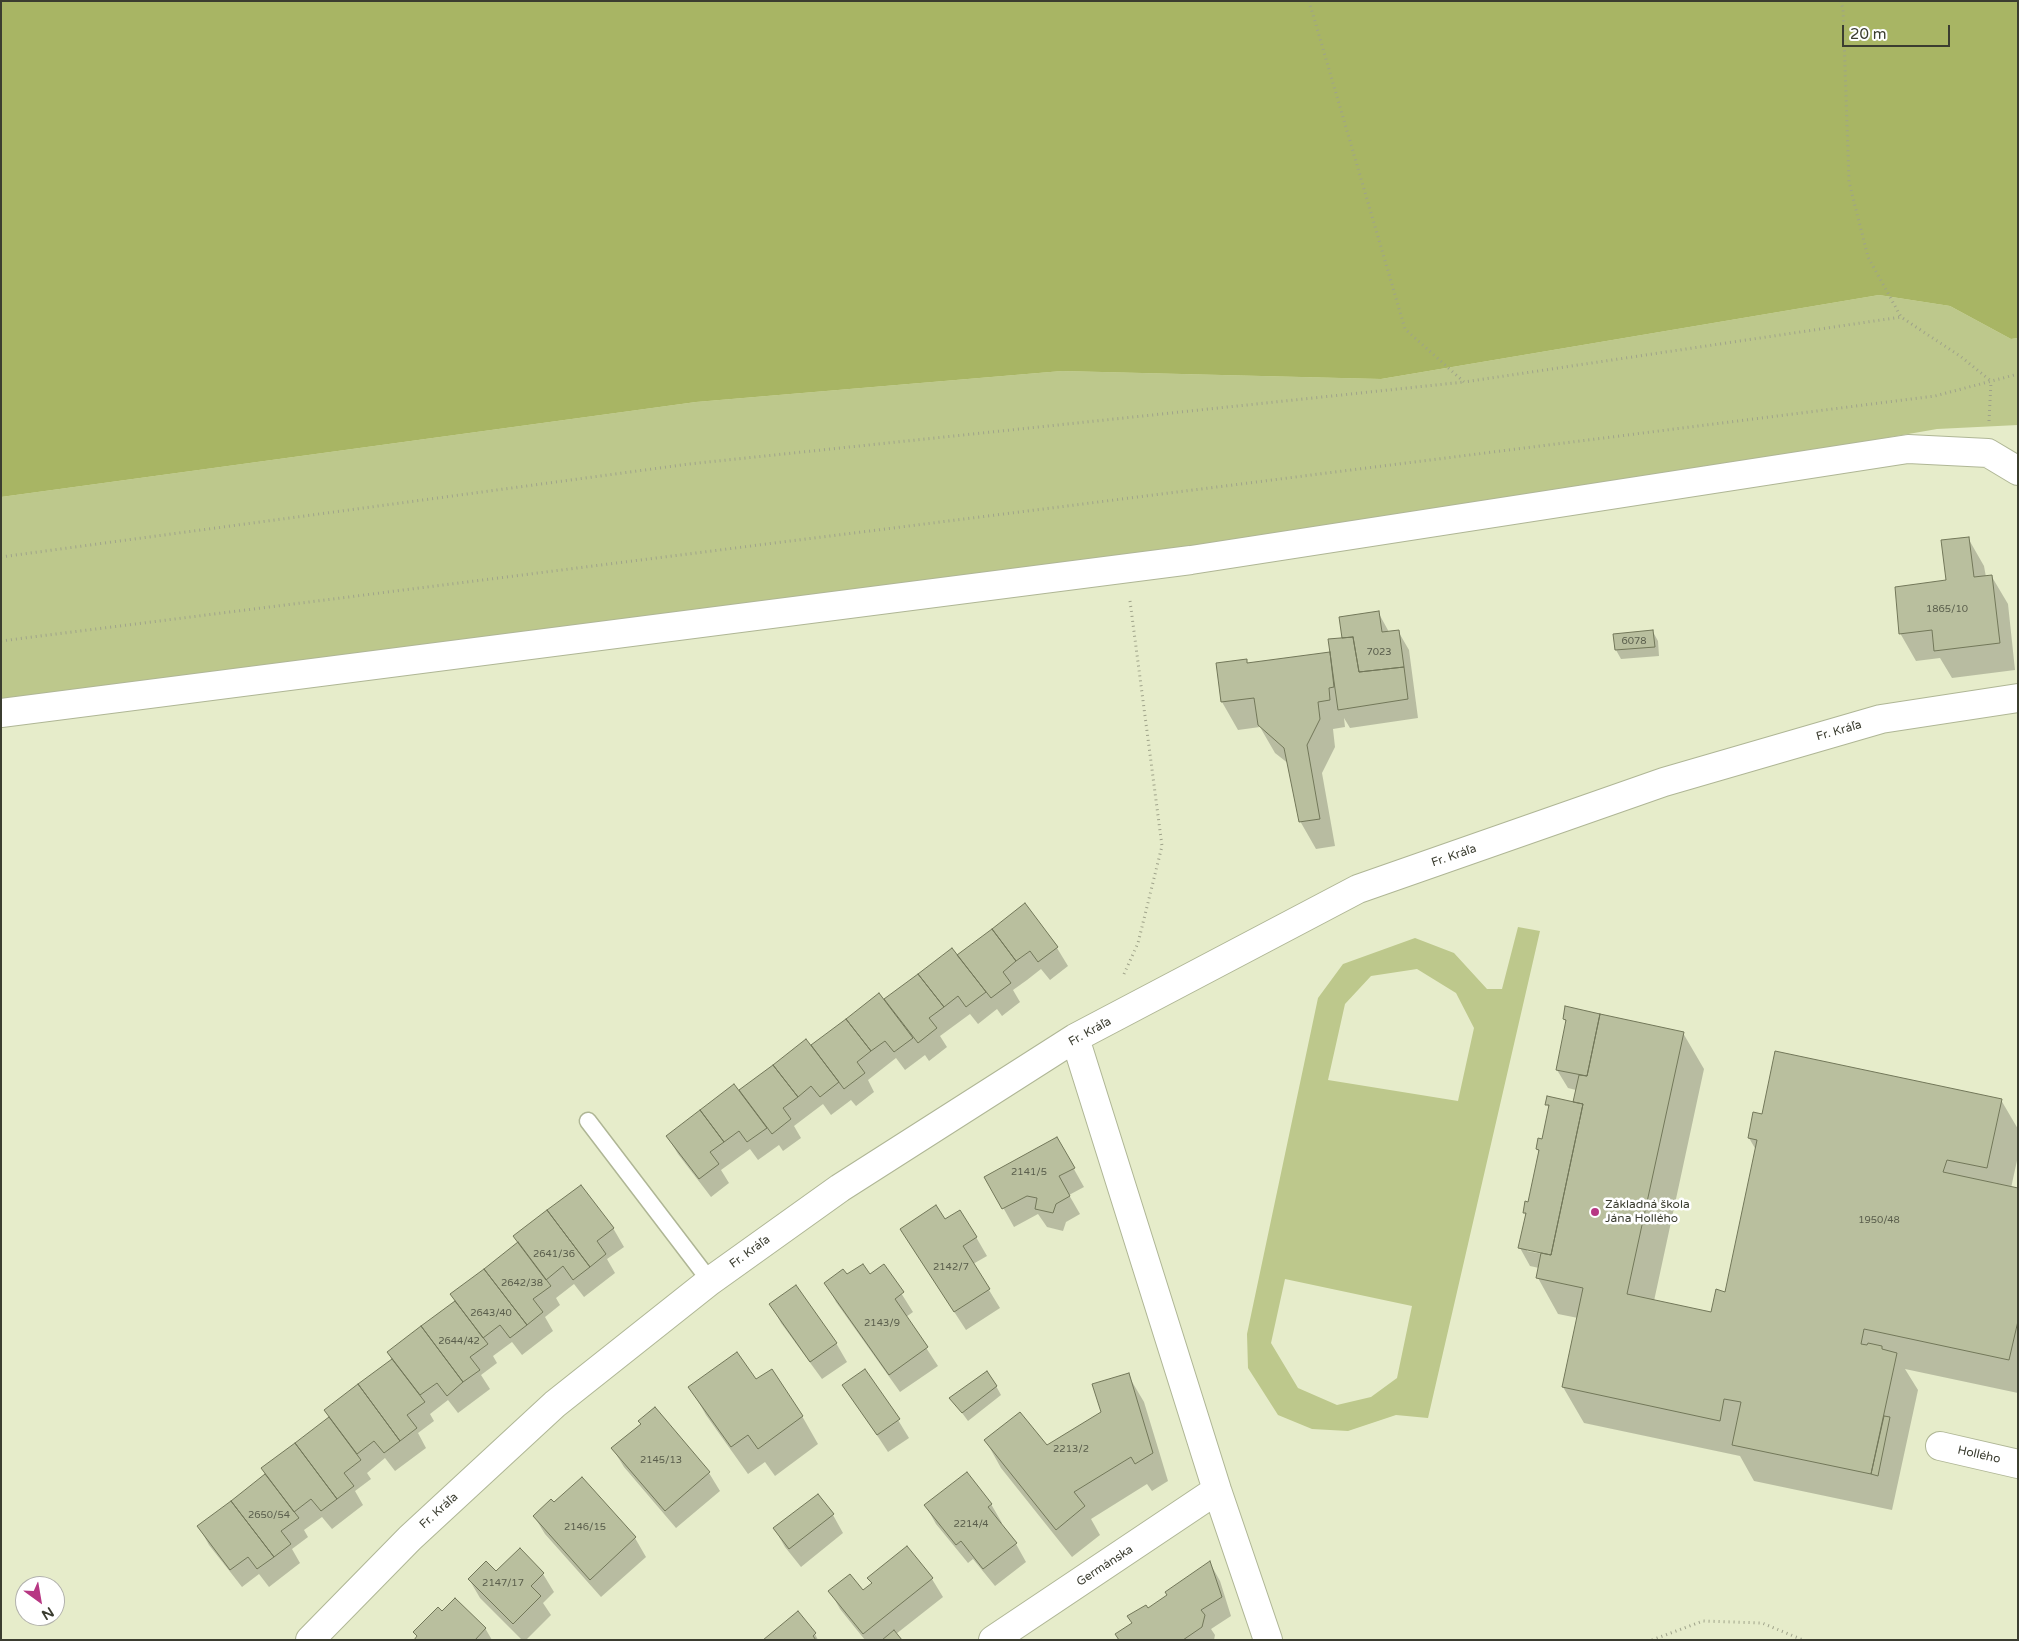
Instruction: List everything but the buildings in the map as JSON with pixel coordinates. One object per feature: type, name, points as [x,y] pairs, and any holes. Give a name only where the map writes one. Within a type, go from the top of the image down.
[{"type":"street","points":[[1,713],[1191,560],[1908,449],[1988,453],[2018,471]]},
{"type":"street","name":"Fr. Kráľa","points":[[310,1640],[410,1538],[555,1404],[710,1281],[840,1188],[1075,1038],[1358,889],[1664,782],[1872,721],[2018,698]]},
{"type":"street","points":[[1075,1038],[1217,1490],[1268,1640]]},
{"type":"street","name":"Hollého","points":[[1940,1446],[2018,1464]]},
{"type":"street","name":"Germánska","points":[[993,1640],[1217,1490]]},
{"type":"lane","points":[[588,1121],[710,1281]]},
{"type":"path","points":[[1309,1],[1405,329],[1464,382]]},
{"type":"path","points":[[1840,1],[1843,8],[1848,182],[1868,257],[1901,317],[1960,356],[1992,382]]},
{"type":"path","points":[[1,557],[689,464],[1464,382],[1901,317]]},
{"type":"path","points":[[1,641],[1935,396],[2018,374]]},
{"type":"path","points":[[1988,453],[1992,382]]},
{"type":"path","points":[[1107,1022],[1119,985],[1138,942],[1162,846],[1126,568]]},
{"type":"path","points":[[1652,1640],[1703,1621],[1762,1623],[1803,1640]]},
{"type":"green space","points":[[1,1],[2018,1],[2018,338],[2011,339],[1950,306],[1879,295],[1381,379],[1062,371],[696,402],[1,497]]},
{"type":"green space","points":[[1879,295],[1950,306],[2011,339],[2018,338],[2018,425],[1937,429],[1082,578],[1,713],[1,497],[696,402],[1062,371],[1381,379]]},
{"type":"green space","points":[[1518,927],[1540,931],[1428,1418],[1396,1415],[1348,1431],[1312,1429],[1278,1415],[1248,1368],[1247,1334],[1318,998],[1343,964],[1415,938],[1454,953],[1487,989],[1502,989]],"holes":[[[1417,969],[1456,993],[1474,1028],[1458,1101],[1328,1080],[1345,1004],[1371,976]],[[1285,1279],[1412,1306],[1397,1378],[1371,1397],[1337,1405],[1298,1388],[1271,1343]]]},
{"type":"place","name":"Základná škola Jána Hollého","points":[[1595,1212]]}]
